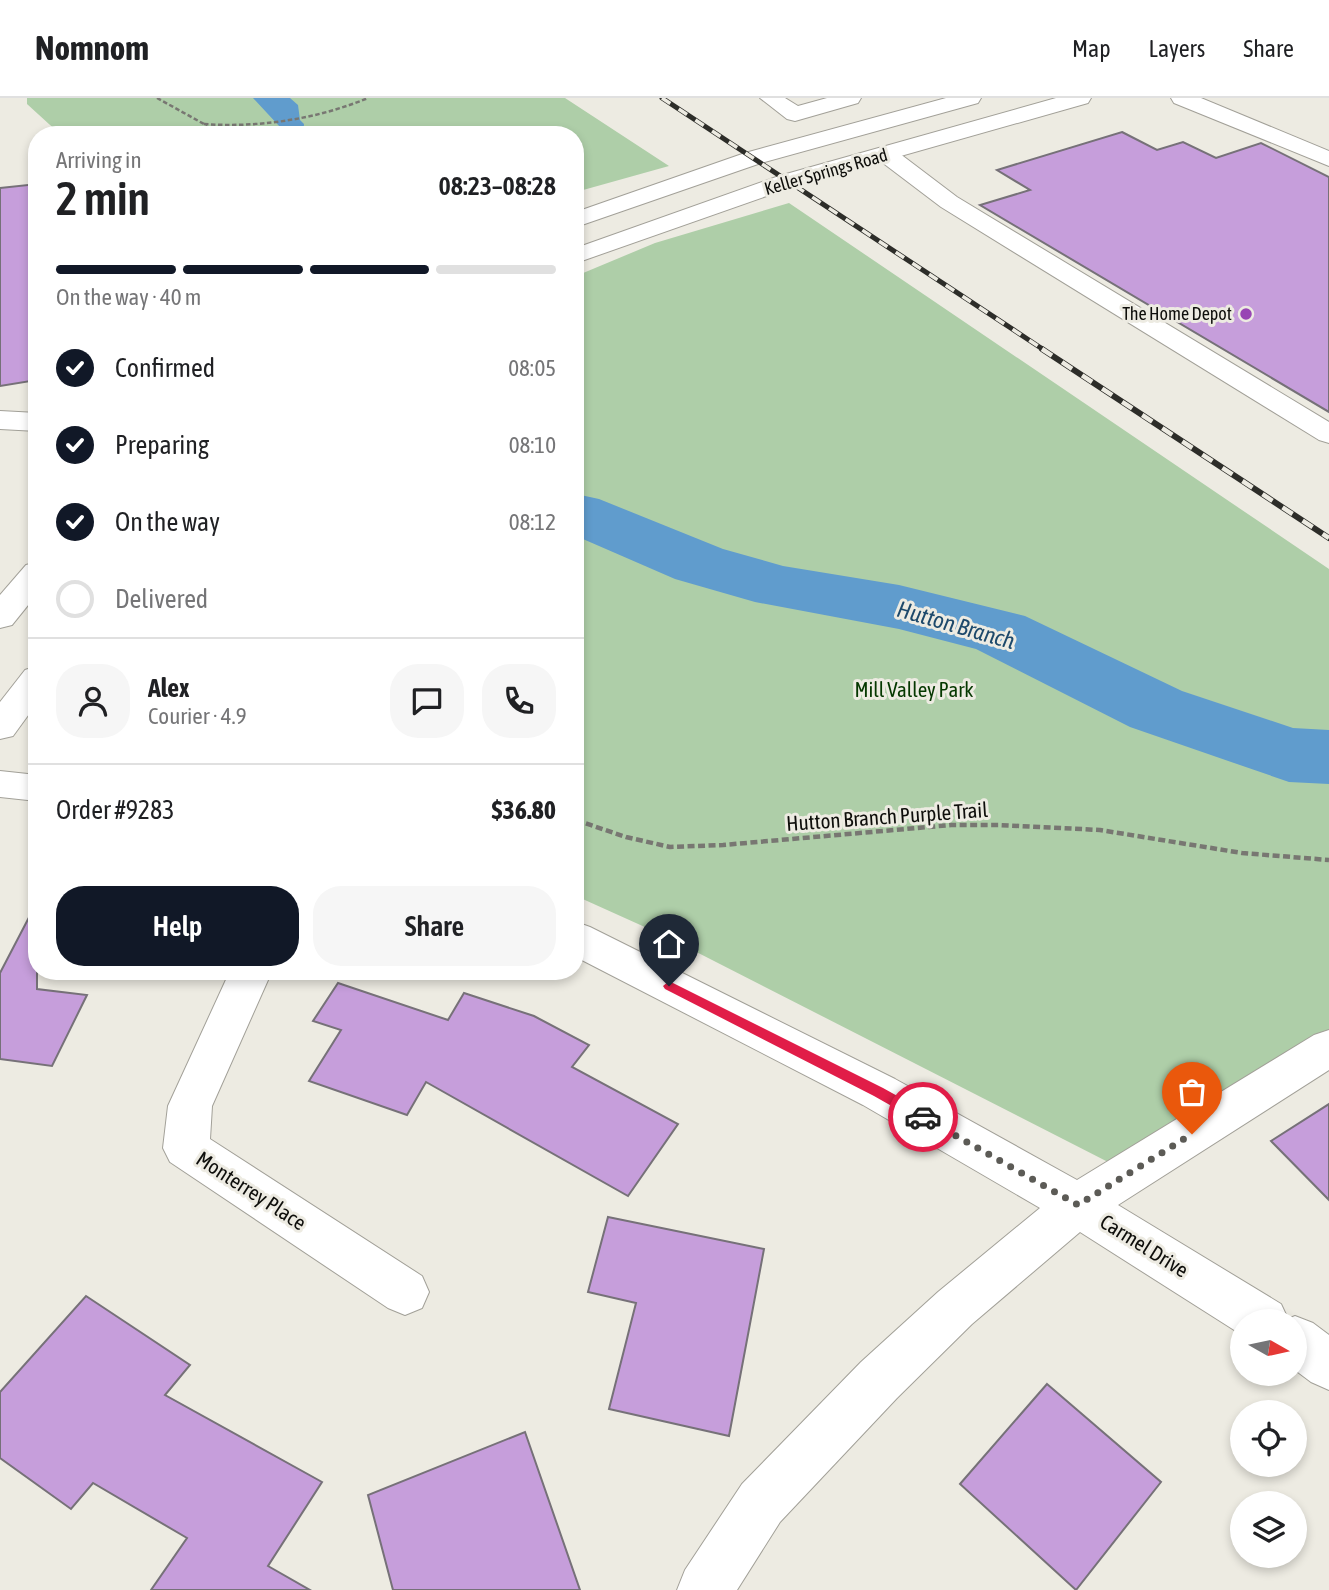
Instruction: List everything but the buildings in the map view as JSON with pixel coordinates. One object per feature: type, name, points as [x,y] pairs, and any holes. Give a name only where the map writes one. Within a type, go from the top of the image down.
[{"type":"main road","points":[[771,98],[795,114],[850,98]]},
{"type":"main road","name":"Keller Springs Road","points":[[584,253],[787,181],[887,155],[1080,98]]},
{"type":"main road","points":[[1182,98],[1329,159]]},
{"type":"main road","points":[[952,100],[929,119],[886,133],[880,141],[887,155],[949,202],[1329,434]]},
{"type":"main road","name":"Keller Springs Road","points":[[584,217],[753,158],[952,100]]},
{"type":"main road","points":[[0,398],[28,400]]},
{"type":"main road","points":[[0,420],[28,422]]},
{"type":"main road","points":[[0,617],[28,583]]},
{"type":"main road","points":[[0,727],[28,690]]},
{"type":"main road","points":[[0,784],[28,788]]},
{"type":"main road","name":"Carmel Drive","points":[[584,942],[879,1092],[1078,1205],[1245,1309]]},
{"type":"main road","name":"Monterrey Place","points":[[247,980],[190,1106],[186,1148],[405,1292]]},
{"type":"main road","points":[[705,1590],[761,1503],[879,1380],[955,1308],[1078,1205],[1329,1048]]},
{"type":"main road","points":[[1307,1349],[1329,1366]]},
{"type":"path","points":[[157,98],[204,124],[253,125],[345,107],[368,98]]},
{"type":"path","name":"Hutton Branch Purple Trail","points":[[584,823],[626,837],[670,847],[723,845],[951,825],[999,825],[1100,830],[1242,853],[1329,860]]},
{"type":"green space","points":[[27,98],[565,98],[669,166],[584,190],[584,126],[51,126],[27,104]]},
{"type":"green space","name":"Mill Valley Park","points":[[789,203],[1329,569],[1329,1032],[1110,1163],[667,937],[584,900],[584,273],[655,243]]},
{"type":"water","points":[[253,98],[290,98],[298,105],[304,126],[279,126]]},
{"type":"waterway","name":"Hutton Branch","points":[[584,516],[699,564],[779,587],[899,607],[1000,632],[1156,709],[1289,755],[1329,757]]},
{"type":"railway","points":[[662,98],[1044,350]]},
{"type":"railway","points":[[1042,349],[1329,538]]},
{"type":"way so far","points":[[923,1117],[1078,1205],[1192,1134]]},
{"type":"place","name":"The Home Depot","points":[[1246,314]]},
{"type":"route","points":[[669,986],[923,1117]]}]
